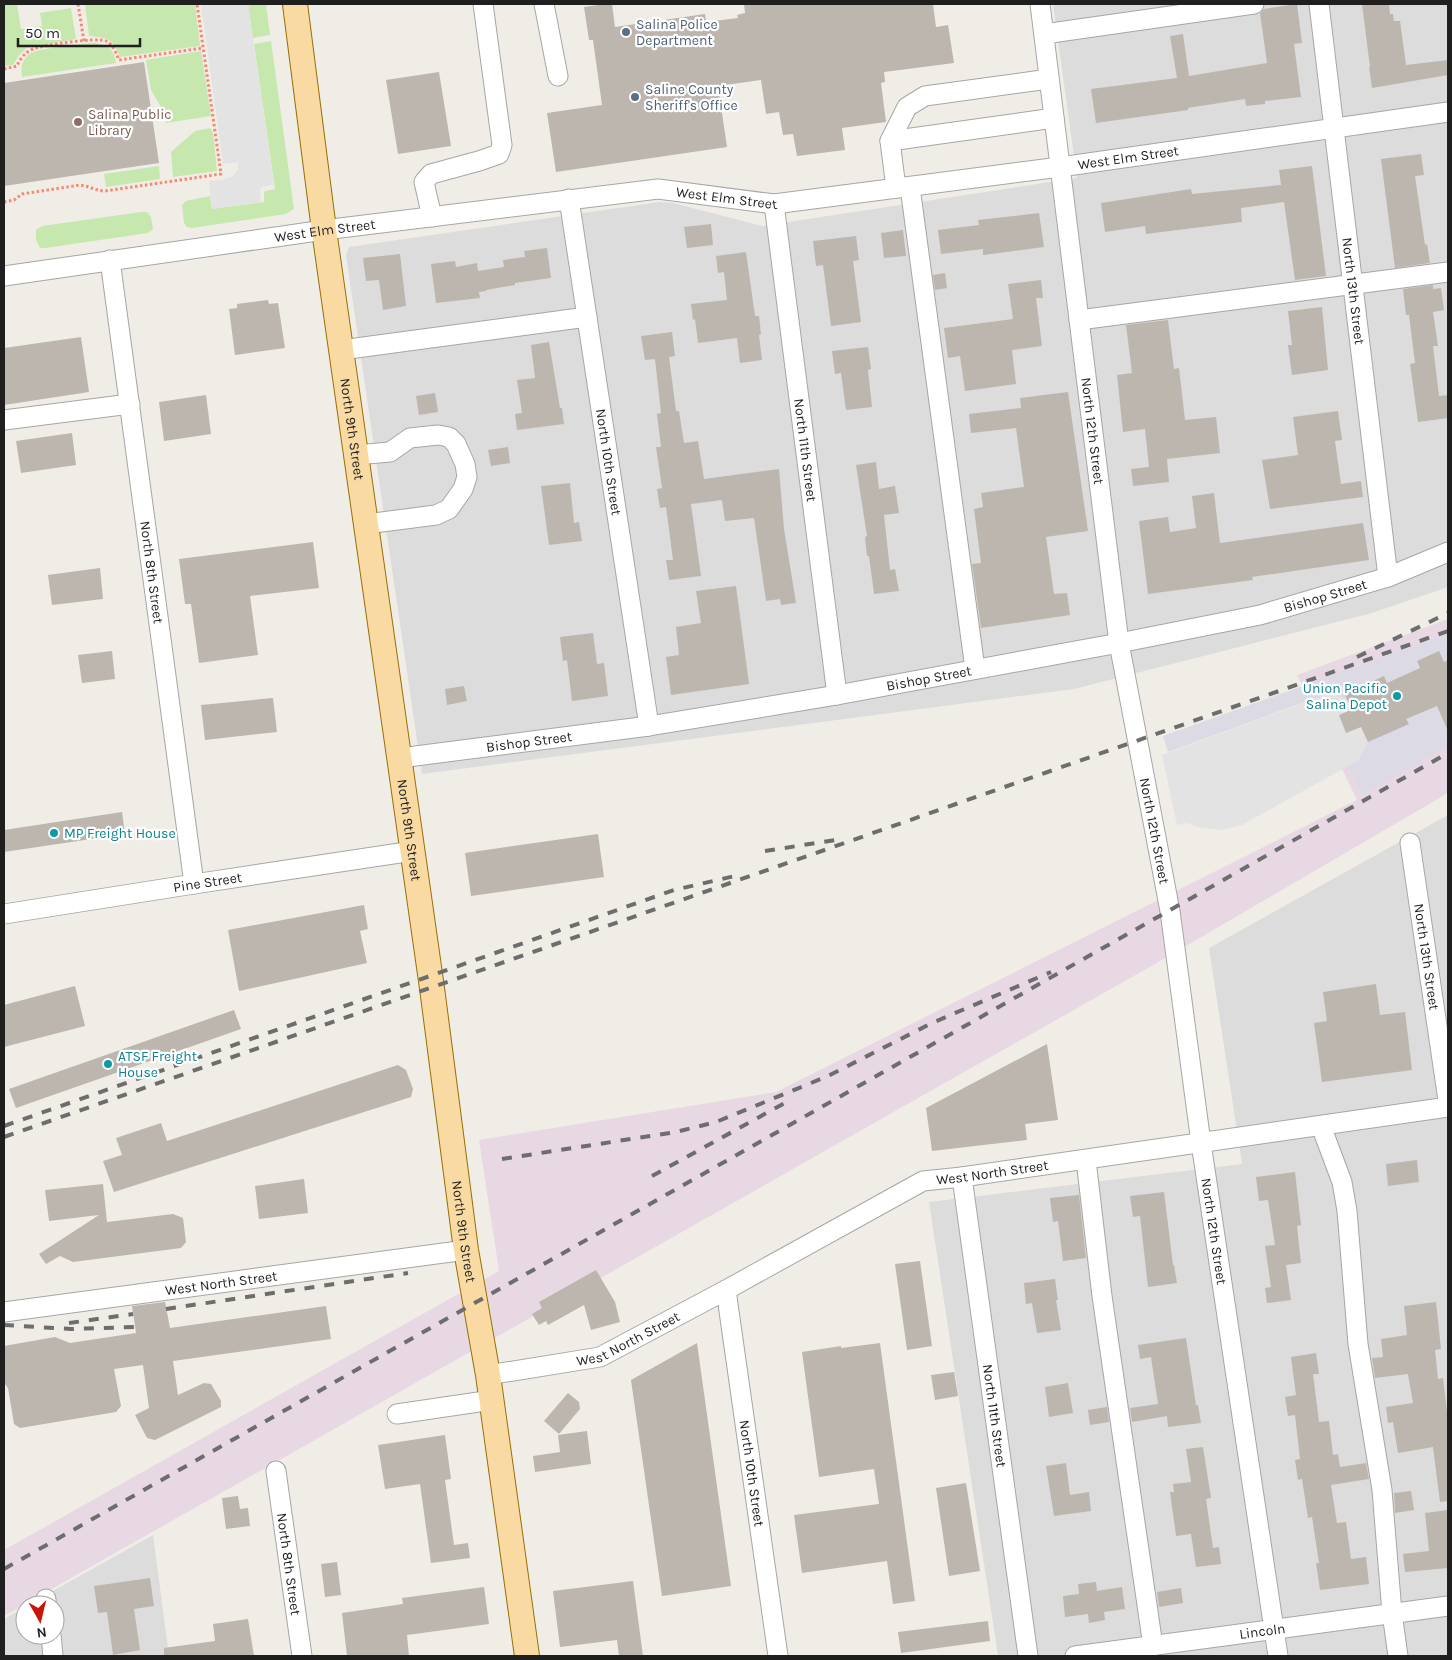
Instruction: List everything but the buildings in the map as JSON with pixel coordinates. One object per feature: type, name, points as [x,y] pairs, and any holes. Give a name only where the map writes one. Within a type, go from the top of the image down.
[{"type":"main road","name":"North 9th Street","points":[[295,4],[324,230],[413,851],[466,1250],[492,1400],[527,1656]]},
{"type":"street","points":[[432,217],[424,182],[432,174],[499,154],[502,145],[483,4]]},
{"type":"street","points":[[544,4],[558,76]]},
{"type":"street","name":"North 12th Street","points":[[1040,4],[1119,643],[1170,911],[1201,1143],[1278,1656]]},
{"type":"street","points":[[1044,34],[1254,4]]},
{"type":"street","name":"North 13th Street","points":[[1319,4],[1388,577]]},
{"type":"street","points":[[975,669],[903,187],[890,141],[908,107],[925,96],[1049,79]]},
{"type":"street","name":"West Elm Street","points":[[4,276],[324,230],[658,188],[774,204],[1060,167],[1448,112]]},
{"type":"street","points":[[890,141],[1054,118]]},
{"type":"street","name":"North 10th Street","points":[[569,199],[649,726]]},
{"type":"street","name":"North 11th Street","points":[[774,204],[837,694]]},
{"type":"street","name":"North 8th Street","points":[[110,260],[194,884]]},
{"type":"street","points":[[1079,320],[1448,272]]},
{"type":"street","points":[[341,350],[587,317]]},
{"type":"street","points":[[4,420],[130,404]]},
{"type":"street","points":[[356,456],[390,452],[410,438],[438,435],[449,438],[456,444],[465,464],[467,477],[463,489],[449,509],[436,515],[366,524]]},
{"type":"street","name":"Bishop Street","points":[[400,758],[649,726],[1119,643],[1260,615],[1388,577],[1448,552]]},
{"type":"street","name":"North 13th Street","points":[[1410,843],[1448,1100]]},
{"type":"street","name":"Pine Street","points":[[4,914],[413,851]]},
{"type":"street","name":"West North Street","points":[[488,1375],[600,1357],[924,1181],[1086,1160],[1448,1107]]},
{"type":"street","points":[[1321,1126],[1342,1182],[1347,1211],[1358,1344],[1382,1490],[1392,1614],[1398,1656]]},
{"type":"street","points":[[1086,1160],[1102,1296],[1151,1649]]},
{"type":"street","name":"North 11th Street","points":[[962,1177],[1028,1656]]},
{"type":"street","name":"West North Street","points":[[4,1312],[466,1250]]},
{"type":"street","name":"North 10th Street","points":[[726,1290],[778,1656]]},
{"type":"street","points":[[397,1414],[492,1400]]},
{"type":"street","name":"North 8th Street","points":[[276,1471],[302,1656]]},
{"type":"street","name":"Lincoln","points":[[1076,1656],[1151,1649],[1274,1629],[1448,1606]]},
{"type":"path","points":[[78,4],[84,41]]},
{"type":"path","points":[[4,202],[14,200],[22,194],[80,185],[98,191],[105,191],[221,174],[197,4]]},
{"type":"path","points":[[4,69],[17,66],[22,57],[33,49],[84,41],[97,40],[108,42],[119,60],[203,48]]},
{"type":"shaded area","points":[[201,4],[248,4],[274,185],[260,189],[261,202],[212,209],[209,181],[223,180],[233,176],[238,170],[238,162],[223,164]]},
{"type":"shaded area","points":[[1053,4],[1448,4],[1448,587],[1372,613],[1074,689],[422,774],[346,255],[349,247],[660,202],[673,203],[762,226],[1077,178]]},
{"type":"shaded area","points":[[1448,619],[1448,793],[1155,964],[41,1595],[15,1595],[15,1610],[4,1616],[4,1550],[499,1271],[479,1140],[776,1092],[1357,800],[1297,675]]},
{"type":"shaded area","points":[[1448,634],[1448,660],[1444,662],[1438,652],[1417,661],[1420,668],[1387,683],[1384,677],[1345,694],[1347,699],[1329,693],[1168,752],[1163,736]]},
{"type":"shaded area","points":[[1330,693],[1347,699],[1352,710],[1339,715],[1346,733],[1361,727],[1368,742],[1359,760],[1242,825],[1223,830],[1201,828],[1187,823],[1177,825],[1162,755]]},
{"type":"shaded area","points":[[1437,706],[1439,711],[1448,707],[1448,746],[1362,795],[1348,767],[1359,760],[1368,742],[1409,723],[1406,719]]},
{"type":"shaded area","points":[[1448,815],[1448,1656],[998,1656],[929,1202],[1242,1164],[1209,948]]},
{"type":"shaded area","points":[[153,1535],[169,1656],[4,1656],[4,1619],[15,1613],[15,1645],[65,1645],[65,1595],[46,1595]]},
{"type":"green space","points":[[4,4],[17,4],[21,29],[42,26],[40,13],[71,8],[76,39],[27,48],[20,54],[13,65],[4,66]]},
{"type":"green space","points":[[85,4],[195,4],[200,46],[120,57],[115,46],[109,40],[89,36]]},
{"type":"green space","points":[[248,4],[266,4],[270,35],[253,38]]},
{"type":"green space","points":[[271,41],[294,209],[286,214],[192,228],[187,227],[184,223],[182,205],[186,201],[210,196],[212,209],[264,202],[265,191],[275,189],[254,44]]},
{"type":"green space","points":[[90,43],[108,47],[113,53],[116,63],[22,77],[23,63],[28,55],[32,53]]},
{"type":"green space","points":[[201,51],[211,116],[166,123],[164,112],[151,90],[146,60]]},
{"type":"green space","points":[[210,128],[213,132],[217,171],[173,177],[171,152],[195,131]]},
{"type":"green space","points":[[159,166],[160,179],[106,187],[104,174]]},
{"type":"green space","points":[[147,212],[151,217],[153,229],[148,233],[45,248],[40,248],[36,240],[36,230],[42,226]]},
{"type":"railway","points":[[1357,657],[1448,613]]},
{"type":"railway","points":[[4,1137],[1448,631]]},
{"type":"railway","points":[[4,1569],[1448,753]]},
{"type":"railway","points":[[765,851],[842,839]]},
{"type":"railway","points":[[4,1126],[674,890],[735,876]]},
{"type":"railway","points":[[502,1159],[676,1132],[716,1122],[828,1076],[932,1023],[1051,972]]},
{"type":"railway","points":[[652,1176],[792,1099]]},
{"type":"railway","points":[[166,1309],[408,1273]]},
{"type":"railway","points":[[69,1323],[133,1314]]},
{"type":"railway","points":[[4,1325],[71,1329],[135,1327]]},
{"type":"place","name":"Salina Police Department","points":[[626,32]]},
{"type":"place","name":"Saline County Sheriff's Office","points":[[635,97]]},
{"type":"place","name":"Salina Public Library","points":[[78,122]]},
{"type":"place","name":"Union Pacific Salina Depot","points":[[1397,696]]},
{"type":"place","name":"MP Freight House","points":[[54,833]]},
{"type":"place","name":"ATSF Freight House","points":[[108,1064]]}]
